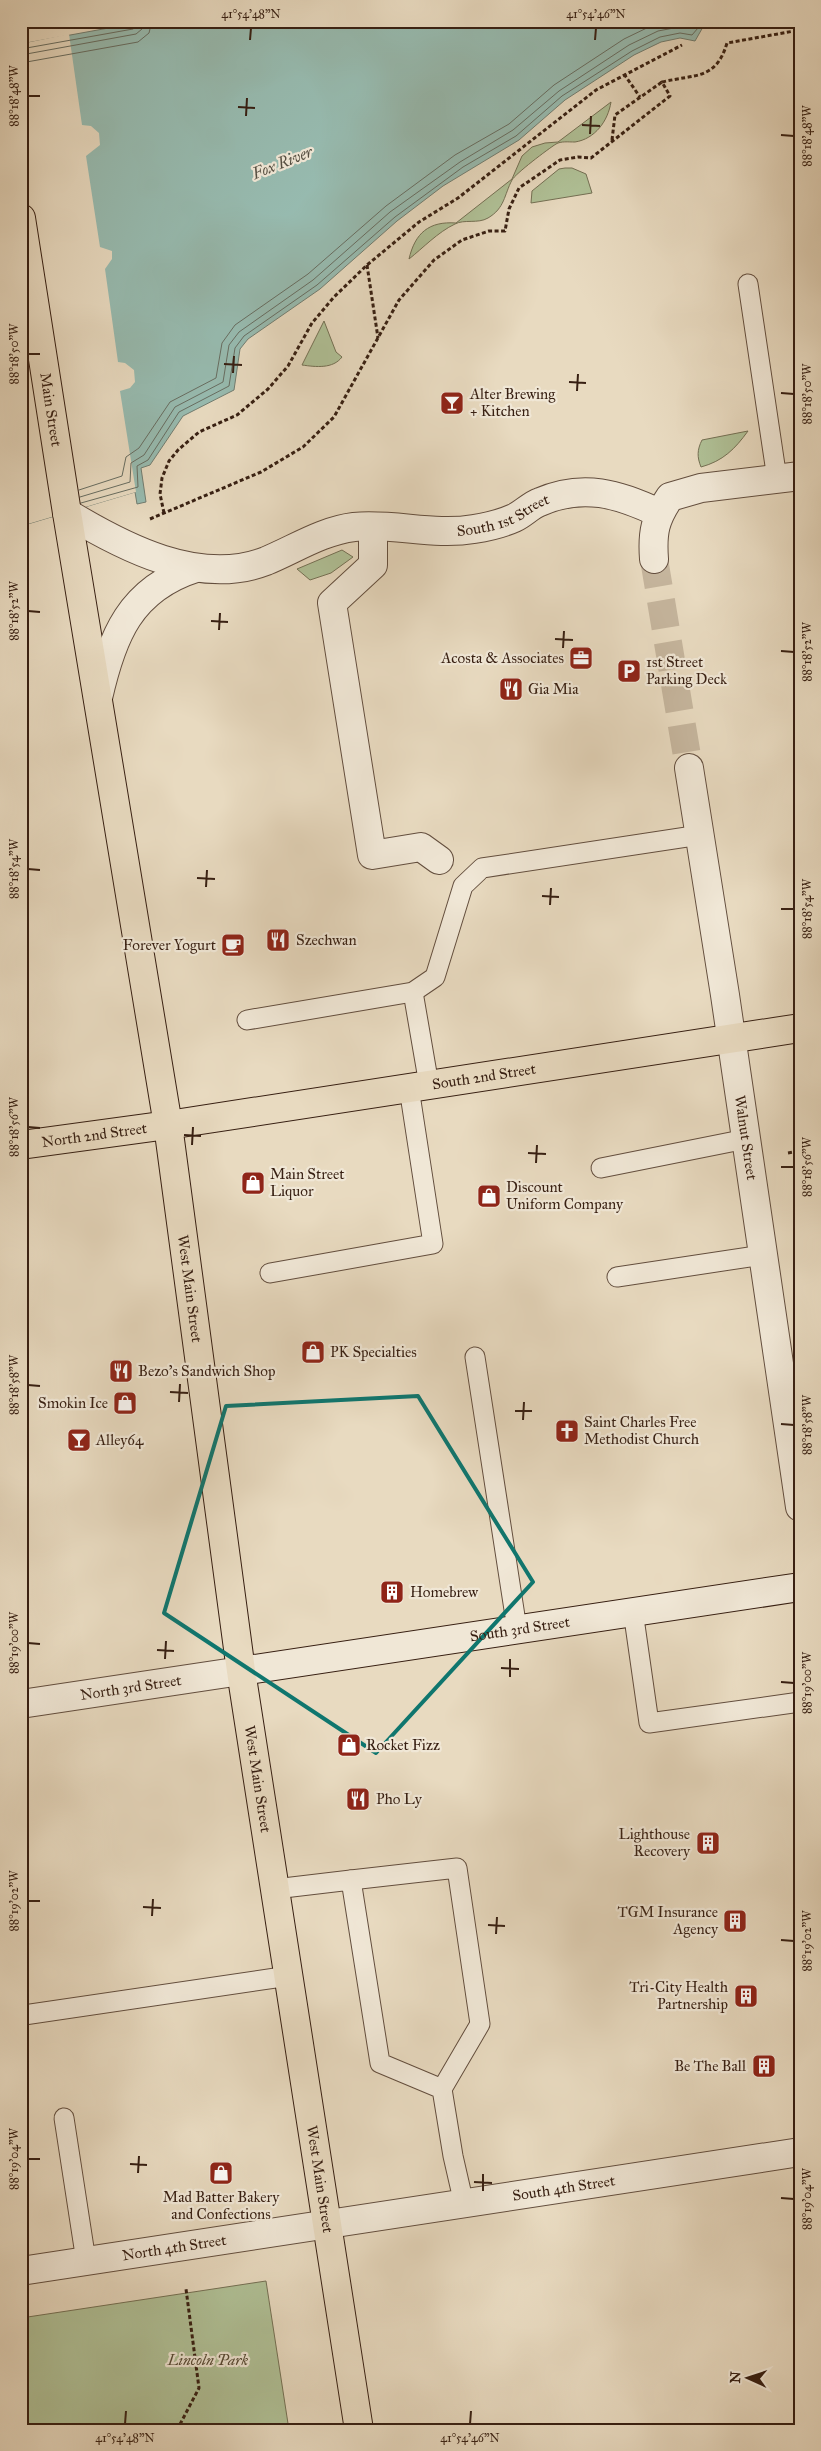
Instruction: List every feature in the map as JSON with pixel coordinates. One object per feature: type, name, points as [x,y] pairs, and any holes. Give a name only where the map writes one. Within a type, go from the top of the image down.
[{"type":"main road","name":"Main Street","points":[[21,218],[98,698]]},
{"type":"main road","name":"West Main Street","points":[[98,698],[168,1125],[241,1671],[360,2430]]},
{"type":"main road","name":"South 2nd Street","points":[[168,1125],[800,1028]]},
{"type":"main road","name":"North 2nd Street","points":[[21,1145],[168,1125]]},
{"type":"street","points":[[654,559],[652,536],[659,513],[670,497],[701,488],[788,477]]},
{"type":"street","name":"South 1st Street","points":[[67,512],[93,528],[144,551],[176,564],[196,568],[239,568],[264,561],[303,542],[352,528],[373,527],[433,531],[474,529],[514,518],[539,502],[566,493],[599,492],[634,501],[659,513]]},
{"type":"street","points":[[373,527],[373,565],[332,604],[372,855],[420,847],[439,860]]},
{"type":"street","name":"South 1st Street","points":[[98,698],[107,657],[116,636],[138,603],[176,575],[196,568]]},
{"type":"street","name":"Walnut Street","points":[[689,768],[800,1508]]},
{"type":"street","name":"South 3rd Street","points":[[241,1671],[800,1587]]},
{"type":"street","name":"North 3rd Street","points":[[21,1704],[241,1671]]},
{"type":"street","name":"South 4th Street","points":[[328,2225],[800,2152]]},
{"type":"street","name":"North 4th Street","points":[[21,2271],[328,2225]]},
{"type":"lane","points":[[748,284],[788,477]]},
{"type":"lane","points":[[247,1020],[413,992],[435,977],[463,886],[482,868],[700,835]]},
{"type":"lane","points":[[270,1273],[433,1244],[418,1086],[413,992]]},
{"type":"lane","points":[[601,1168],[746,1139]]},
{"type":"lane","points":[[617,1277],[763,1255]]},
{"type":"lane","points":[[475,1357],[518,1629]]},
{"type":"lane","points":[[633,1611],[649,1723],[800,1702]]},
{"type":"lane","points":[[275,1888],[457,1868],[480,2024],[442,2089],[453,2156],[464,2204]]},
{"type":"lane","points":[[351,1880],[380,2063],[442,2089]]},
{"type":"lane","points":[[24,2015],[289,1976]]},
{"type":"lane","points":[[64,2118],[86,2261]]},
{"type":"path","points":[[612,141],[615,115],[662,82],[711,72],[722,59],[727,43],[800,30]]},
{"type":"path","points":[[164,513],[160,494],[162,478],[169,461],[178,450],[199,432],[237,415],[268,389],[288,366],[318,317],[334,297],[367,265],[419,222],[458,198],[596,90],[682,45]]},
{"type":"path","points":[[624,74],[640,97]]},
{"type":"path","points":[[146,520],[261,472],[303,447],[334,417],[400,300],[434,260],[462,240],[489,231],[505,230],[509,209],[519,188],[560,160],[578,157],[591,158],[670,96],[662,82]]},
{"type":"path","points":[[367,265],[378,339]]},
{"type":"path","points":[[788,1153],[800,1151]]},
{"type":"path","points":[[177,2430],[199,2388],[186,2289]]},
{"type":"highlighted area","points":[[418,1396],[533,1582],[376,1753],[164,1613],[226,1406]]},
{"type":"green space","points":[[611,102],[604,122],[589,137],[575,142],[556,144],[519,173],[512,180],[501,206],[494,214],[484,220],[463,222],[449,227],[409,259],[419,236],[438,224],[456,223],[512,179],[522,156],[532,147],[558,142]]},
{"type":"green space","points":[[572,168],[586,174],[592,193],[531,203],[532,191],[559,169]]},
{"type":"green space","points":[[324,321],[336,352],[342,357],[334,364],[329,365],[318,367],[302,365]]},
{"type":"green space","points":[[748,431],[728,454],[701,467],[698,454],[702,440]]},
{"type":"green space","points":[[342,550],[353,557],[331,573],[310,580],[297,569]]},
{"type":"green space","name":"Lincoln Park","points":[[266,2281],[289,2430],[21,2430],[21,2318]]},
{"type":"water","name":"Fox River","points":[[147,21],[713,21],[703,27],[695,41],[680,38],[661,42],[634,55],[565,100],[519,140],[443,186],[397,221],[320,289],[248,339],[240,349],[234,390],[183,416],[150,465],[141,468],[146,502],[137,504],[135,492],[21,526],[21,44]]},
{"type":"pier","points":[[69,34],[82,125],[91,126],[99,133],[100,145],[86,156],[100,247],[112,251],[112,259],[105,269],[118,362],[125,363],[134,370],[135,382],[130,388],[120,391],[136,492],[21,526],[21,44]]},
{"type":"tunnel","points":[[654,559],[689,768]]},
{"type":"place","name":"Alter Brewing + Kitchen","points":[[452,403]]},
{"type":"place","name":"Acosta & Associates","points":[[581,658]]},
{"type":"place","name":"1st Street Parking Deck","points":[[629,671]]},
{"type":"place","name":"Gia Mia","points":[[511,689]]},
{"type":"place","name":"Szechwan","points":[[278,940]]},
{"type":"place","name":"Forever Yogurt","points":[[233,945]]},
{"type":"place","name":"Main Street Liquor","points":[[253,1183]]},
{"type":"place","name":"Discount Uniform Company","points":[[489,1196]]},
{"type":"place","name":"PK Specialties","points":[[313,1352]]},
{"type":"place","name":"Bezo's Sandwich Shop","points":[[121,1371]]},
{"type":"place","name":"Smokin Ice","points":[[125,1403]]},
{"type":"place","name":"Saint Charles Free Methodist Church","points":[[567,1431]]},
{"type":"place","name":"Alley64","points":[[79,1440]]},
{"type":"place","name":"Homebrew","points":[[392,1592]]},
{"type":"place","name":"Rocket Fizz","points":[[349,1745]]},
{"type":"place","name":"Pho Ly","points":[[358,1799]]},
{"type":"place","name":"Lighthouse Recovery","points":[[708,1843]]},
{"type":"place","name":"TGM Insurance Agency","points":[[735,1921]]},
{"type":"place","name":"Tri-City Health Partnership","points":[[746,1996]]},
{"type":"place","name":"Be The Ball","points":[[764,2066]]},
{"type":"place","name":"Mad Batter Bakery and Confections","points":[[221,2173]]}]
